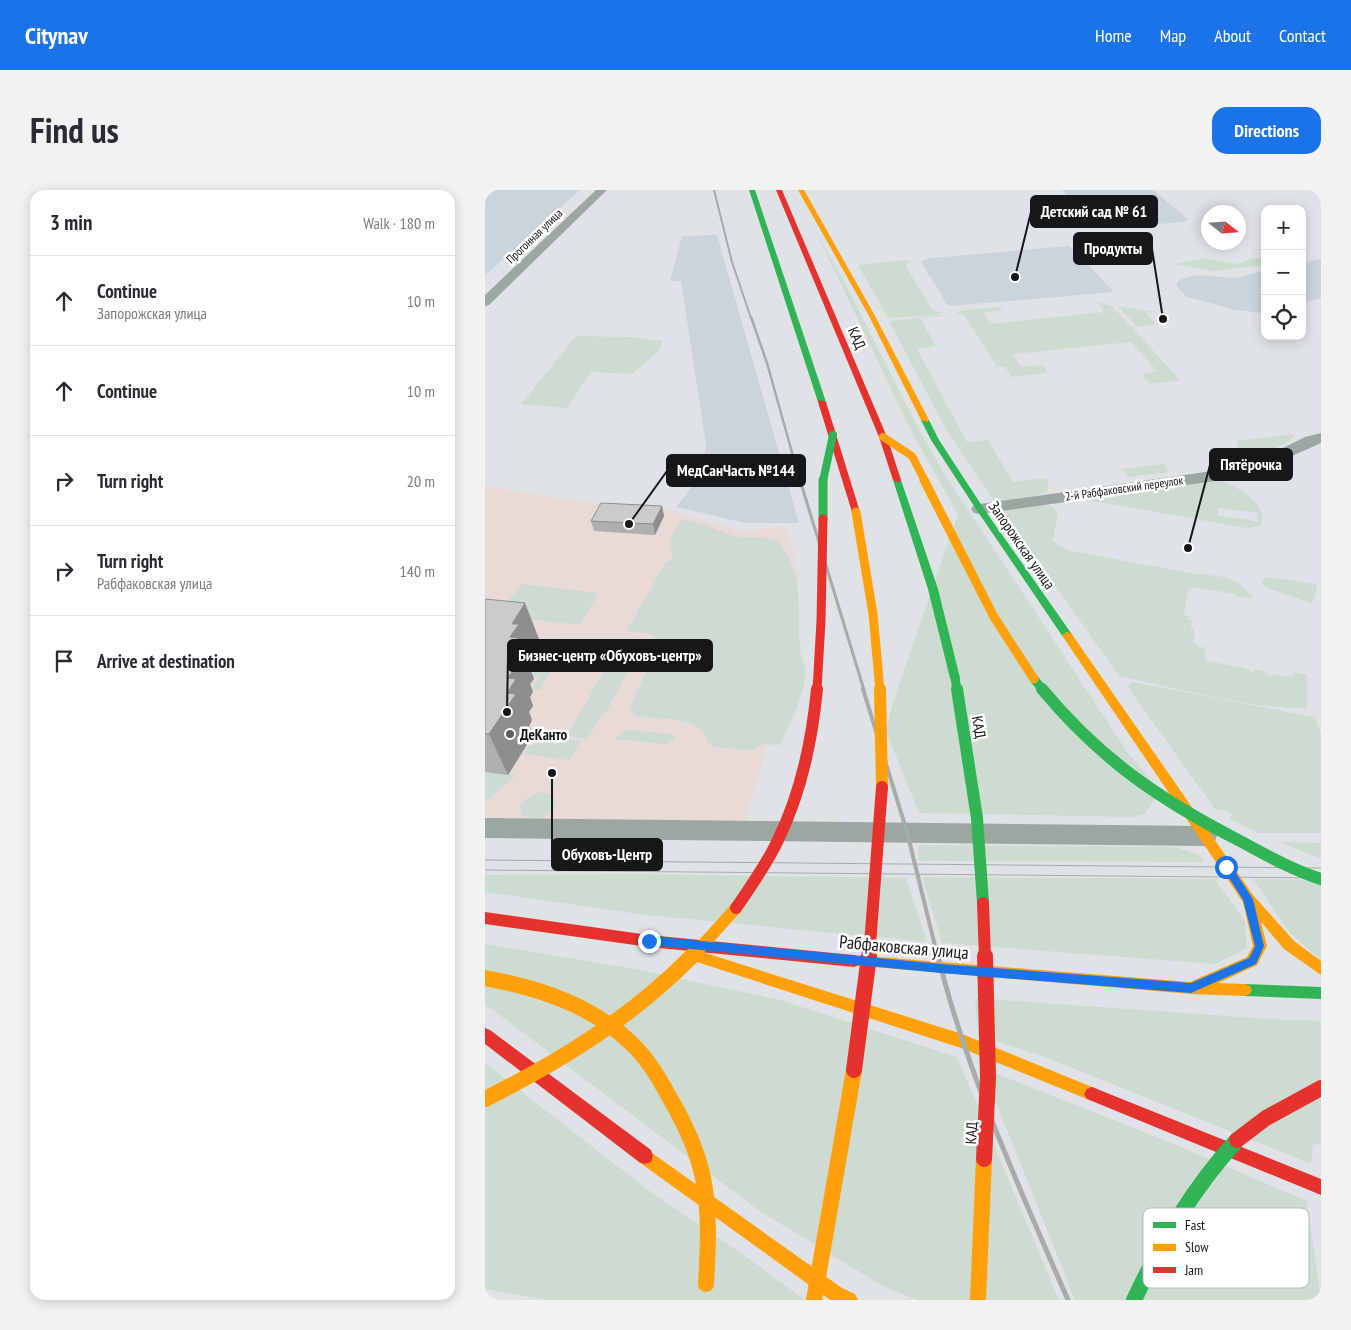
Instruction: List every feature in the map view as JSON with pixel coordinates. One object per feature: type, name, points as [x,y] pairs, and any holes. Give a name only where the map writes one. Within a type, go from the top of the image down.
[{"type":"main road","points":[[752,190],[778,276],[833,435],[855,512],[873,601],[882,702],[882,796],[876,894],[856,1064],[814,1300]]},
{"type":"main road","name":"КАД","points":[[779,190],[883,437],[933,589],[955,678],[970,767],[982,876],[988,1078],[978,1300]]},
{"type":"main road","name":"Запорожская улица","points":[[801,190],[871,314],[935,440],[980,509],[1248,899]]},
{"type":"main road","points":[[485,1099],[563,1059],[595,1038],[674,976],[708,941],[742,898],[762,871],[777,843],[804,770],[813,729],[817,689],[823,480],[833,435]]},
{"type":"main road","points":[[883,437],[912,456],[995,617],[1033,678],[1062,713],[1098,749],[1153,792],[1212,828],[1305,874],[1321,879]]},
{"type":"main road","points":[[1248,899],[1289,945],[1321,968]]},
{"type":"main road","points":[[1191,988],[1252,961],[1259,946],[1248,899]]},
{"type":"main road","name":"Рабфаковская улица","points":[[485,918],[649,941],[941,969],[1191,988],[1321,993]]},
{"type":"main road","points":[[649,941],[962,1041],[1321,1187]]},
{"type":"main road","points":[[485,978],[536,990],[574,1004],[627,1040],[660,1079],[686,1128],[703,1176],[709,1224],[705,1292]]},
{"type":"main road","points":[[485,1035],[659,1166],[836,1294],[849,1300]]},
{"type":"main road","points":[[1183,1208],[1193,1193],[1237,1139],[1271,1116],[1321,1088]]},
{"type":"main road","points":[[1134,1300],[1143,1280]]},
{"type":"street","name":"Прогонная улица","points":[[485,302],[603,190]]},
{"type":"street","name":"2-й Рабфаковский переулок","points":[[980,509],[1229,474],[1242,471],[1275,458],[1311,440],[1321,438]]},
{"type":"street","points":[[485,828],[1205,836]]},
{"type":"shaded area","points":[[485,190],[580,190],[485,276]]},
{"type":"shaded area","points":[[1062,190],[1153,190],[1188,219],[1184,222],[1135,226],[1098,218],[1094,214],[1085,215]]},
{"type":"shaded area","points":[[817,234],[945,475],[1128,753],[1160,790],[1145,814],[1133,817],[919,813],[886,731],[893,702],[958,514],[913,435]]},
{"type":"shaded area","points":[[717,235],[799,523],[745,523],[676,507],[702,474],[706,445],[681,281],[670,281],[682,236]]},
{"type":"shaded area","points":[[1069,246],[1114,292],[952,306],[947,304],[921,262],[930,258]]},
{"type":"shaded area","points":[[1204,258],[1237,264],[1253,258],[1261,259],[1261,265],[1212,271],[1175,264]]},
{"type":"shaded area","points":[[1321,259],[1321,298],[1306,302],[1306,295],[1306,262]]},
{"type":"shaded area","points":[[905,260],[912,262],[905,265],[933,311],[945,312],[936,315],[888,318],[858,265]]},
{"type":"shaded area","points":[[1261,272],[1261,313],[1230,309],[1187,297],[1177,287],[1177,283],[1181,279],[1197,275],[1235,278]]},
{"type":"shaded area","points":[[1097,302],[1112,306],[1180,380],[1150,384],[1143,378],[1143,374],[1157,371],[1131,342],[1013,354],[1021,367],[1043,365],[1048,373],[1011,377],[1005,366],[992,368],[997,366],[964,315],[956,313],[963,310],[1000,307],[1002,310],[983,313],[990,324],[1104,312]]},
{"type":"shaded area","points":[[1118,306],[1152,312],[1146,313],[1156,324],[1137,327]]},
{"type":"shaded area","points":[[941,315],[944,316],[920,318],[936,346],[917,349],[967,442],[988,440],[1013,482],[1046,478],[1049,486],[1047,492],[1033,497],[995,502],[947,431],[889,321]]},
{"type":"shaded area","points":[[576,336],[632,337],[662,341],[660,350],[632,374],[591,372],[567,408],[521,404]]},
{"type":"shaded area","points":[[1296,434],[1288,442],[1237,467],[1237,441]]},
{"type":"shaded area","points":[[1163,464],[1170,472],[1128,477],[1122,469]]},
{"type":"shaded area","points":[[1203,481],[1218,481],[1237,488],[1251,498],[1261,511],[1262,519],[1261,526],[1246,528],[1082,499]],"holes":[[[1218,508],[1257,513],[1257,521],[1218,516]]]},
{"type":"shaded area","points":[[485,486],[597,504],[665,509],[742,531],[786,526],[799,579],[787,677],[746,820],[568,822],[485,817]]},
{"type":"shaded area","points":[[1036,505],[1051,506],[1058,512],[1053,541],[1067,550],[1201,575],[1225,577],[1236,582],[1253,599],[1236,596],[1236,594],[1192,587],[1191,591],[1188,591],[1184,615],[1189,616],[1188,620],[1192,620],[1191,628],[1194,628],[1193,632],[1195,632],[1193,643],[1206,648],[1204,658],[1208,661],[1253,672],[1254,669],[1274,676],[1274,674],[1293,677],[1294,672],[1307,675],[1307,708],[1261,705],[1237,701],[1119,676],[1001,509]]},
{"type":"shaded area","points":[[681,520],[696,522],[740,537],[772,540],[778,542],[787,555],[796,580],[798,592],[800,651],[805,673],[798,703],[780,745],[763,744],[756,749],[747,750],[714,747],[709,744],[702,730],[690,724],[678,720],[637,716],[629,709],[659,644],[657,639],[650,634],[627,630],[666,562],[673,560],[670,537]]},
{"type":"shaded area","points":[[1268,577],[1316,584],[1314,599],[1311,603],[1267,588],[1262,583],[1262,580]]},
{"type":"shaded area","points":[[521,584],[599,593],[579,625],[485,613],[502,610]]},
{"type":"shaded area","points":[[550,638],[570,640],[555,664],[534,662]]},
{"type":"shaded area","points":[[620,642],[634,646],[637,654],[606,712],[600,716],[588,739],[567,736]]},
{"type":"shaded area","points":[[538,665],[553,667],[540,690],[532,689],[539,677],[532,676]]},
{"type":"shaded area","points":[[1132,682],[1315,717],[1321,733],[1321,833],[1258,833],[1230,819],[1232,814],[1214,808],[1127,686]]},
{"type":"shaded area","points":[[627,730],[671,734],[675,739],[666,744],[615,739]]},
{"type":"shaded area","points":[[539,736],[580,741],[570,760],[524,754],[528,746],[532,746]]},
{"type":"shaded area","points":[[485,772],[516,775],[485,802]]},
{"type":"shaded area","points":[[543,792],[552,795],[556,801],[551,812],[543,818],[537,819],[521,814],[520,807],[527,798]]},
{"type":"shaded area","points":[[1279,842],[1321,843],[1321,859]]},
{"type":"shaded area","points":[[918,845],[1176,847],[1201,856],[1204,862],[919,861]]},
{"type":"shaded area","points":[[638,874],[906,878],[927,942],[646,915],[485,892],[485,875]]},
{"type":"shaded area","points":[[922,877],[1215,879],[1245,921],[1247,948],[1215,964],[942,943]]},
{"type":"shaded area","points":[[1253,879],[1321,880],[1321,960],[1290,933]]},
{"type":"shaded area","points":[[485,944],[635,969],[780,1000],[957,1057],[1059,1300],[917,1300],[881,1285],[758,1210],[485,1004]]},
{"type":"shaded area","points":[[975,998],[1321,1021],[1321,1145],[1313,1144],[1311,1164],[1045,1057],[978,1035]]},
{"type":"shaded area","points":[[485,1063],[652,1193],[748,1258],[805,1300],[548,1300],[485,1289]]},
{"type":"shaded area","points":[[982,1068],[1169,1142],[1307,1201],[1308,1208],[1143,1208],[1143,1288],[1309,1288],[1309,1215],[1321,1300],[1075,1300]]},
{"type":"building","points":[[601,503],[662,506],[653,524],[591,521]]},
{"type":"building","points":[[485,599],[525,603],[512,624],[519,624],[510,637],[518,638],[510,650],[517,651],[508,664],[517,665],[508,678],[516,679],[507,693],[516,694],[489,734],[485,734]]},
{"type":"tram line","points":[[485,860],[1321,868]]},
{"type":"tram line","points":[[485,870],[1321,878]]},
{"type":"railway","points":[[714,190],[732,262],[751,318]]},
{"type":"railway","points":[[751,317],[767,363],[800,481]]},
{"type":"railway","points":[[800,480],[864,690]]},
{"type":"railway","points":[[863,689],[907,832],[938,958]]},
{"type":"railway","points":[[938,956],[950,1000],[979,1087],[1013,1173],[1068,1300]]},
{"type":"traffic: fast","points":[[752,190],[822,402]]},
{"type":"traffic: fast","points":[[925,420],[935,440],[980,509],[1067,635]]},
{"type":"traffic: fast","points":[[823,519],[823,479],[833,435]]},
{"type":"traffic: fast","points":[[897,480],[933,589],[955,678]]},
{"type":"traffic: fast","points":[[955,678],[977,818],[983,903]]},
{"type":"traffic: fast","points":[[1034,679],[1089,741],[1146,786],[1171,803],[1224,833],[1305,874],[1321,879]]},
{"type":"traffic: fast","points":[[1245,990],[1321,993]]},
{"type":"traffic: fast","points":[[1184,1208],[1206,1176],[1237,1140]]},
{"type":"traffic: fast","points":[[1134,1300],[1143,1282]]},
{"type":"traffic: slow","points":[[801,190],[871,314],[925,420]]},
{"type":"traffic: slow","points":[[883,437],[912,456],[994,617],[1034,679]]},
{"type":"traffic: slow","points":[[856,512],[868,580],[877,649],[882,718],[882,787]]},
{"type":"traffic: slow","points":[[1067,635],[1248,899],[1289,945],[1321,969]]},
{"type":"traffic: slow","points":[[1191,988],[1252,961],[1260,946],[1249,903]]},
{"type":"traffic: slow","points":[[485,1099],[556,1061],[589,1041],[621,1018],[681,968],[736,908]]},
{"type":"traffic: slow","points":[[699,957],[962,1041],[1092,1094]]},
{"type":"traffic: slow","points":[[854,961],[1191,988],[1245,990]]},
{"type":"traffic: slow","points":[[485,978],[546,993],[585,1010],[603,1020],[620,1033],[646,1061],[679,1115],[692,1141],[701,1169],[708,1217],[706,1284]]},
{"type":"traffic: slow","points":[[814,1300],[854,1070]]},
{"type":"traffic: slow","points":[[645,1156],[836,1294],[849,1300]]},
{"type":"traffic: slow","points":[[978,1300],[984,1159]]},
{"type":"traffic: jam","points":[[779,190],[883,437],[897,480]]},
{"type":"traffic: jam","points":[[822,402],[856,512]]},
{"type":"traffic: jam","points":[[736,908],[778,840],[793,805],[807,754],[816,701],[818,675],[823,570],[823,519]]},
{"type":"traffic: jam","points":[[854,1070],[872,929],[882,787]]},
{"type":"traffic: jam","points":[[983,903],[988,1078],[984,1159]]},
{"type":"traffic: jam","points":[[485,918],[649,941],[854,961]]},
{"type":"traffic: jam","points":[[485,1035],[645,1156]]},
{"type":"traffic: jam","points":[[1237,1140],[1266,1118],[1321,1088]]},
{"type":"traffic: jam","points":[[1092,1094],[1321,1187]]},
{"type":"place","name":"Детский сад № 61","points":[[1015,277]]},
{"type":"place","name":"Продукты","points":[[1163,319]]},
{"type":"place","name":"МедСанЧасть №144","points":[[629,524]]},
{"type":"place","name":"Пятёрочка","points":[[1188,548]]},
{"type":"place","name":"Бизнес-центр «Обуховъ-центр»","points":[[507,712]]},
{"type":"place","name":"ДеКанто","points":[[510,734]]},
{"type":"place","name":"Обуховъ-Центр","points":[[552,773]]},
{"type":"route","points":[[649,941],[941,969],[1191,988],[1252,961],[1259,946],[1257,930],[1248,899],[1226,867]]}]
